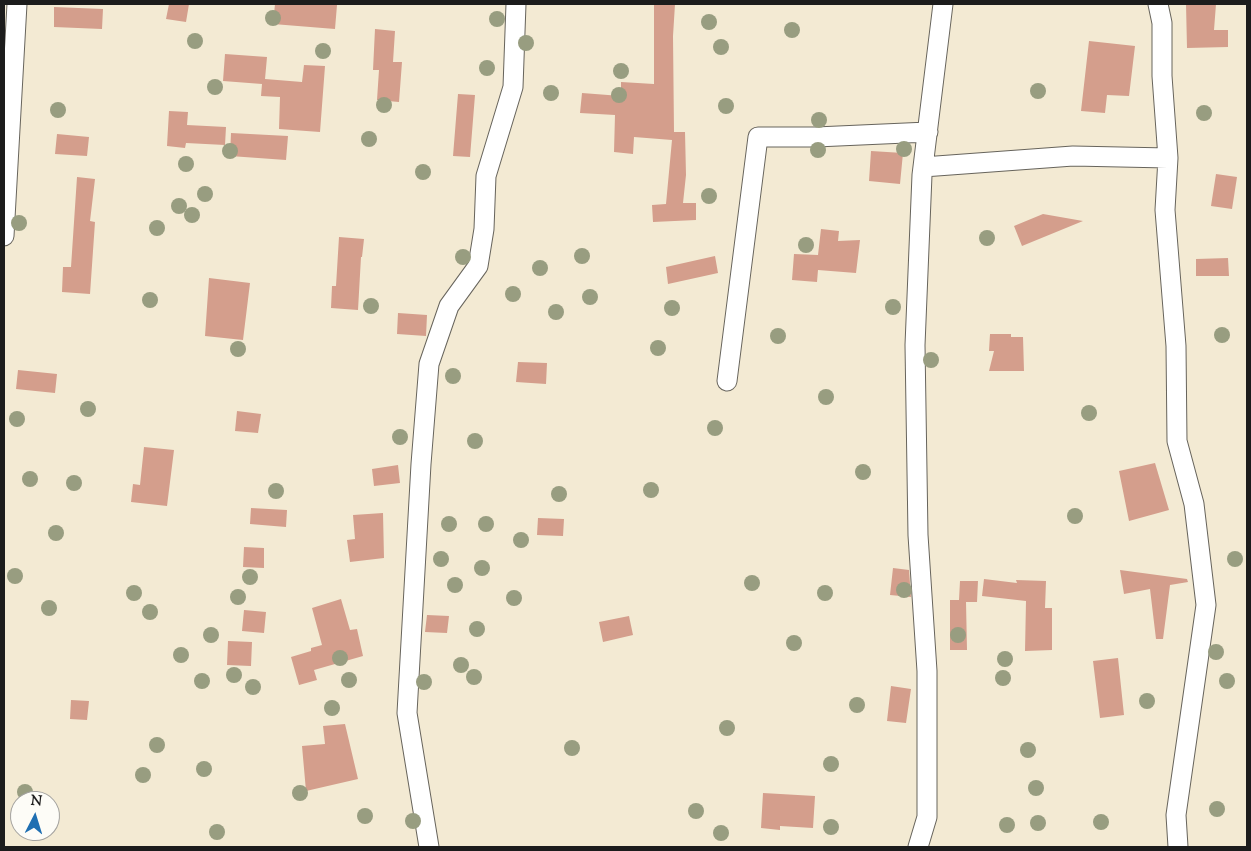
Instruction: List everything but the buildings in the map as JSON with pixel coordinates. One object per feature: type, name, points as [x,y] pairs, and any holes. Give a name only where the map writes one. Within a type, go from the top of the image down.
[{"type":"street","points":[[4,236],[17,4]]},
{"type":"street","points":[[429,847],[407,713],[420,464],[429,364],[449,306],[478,266],[484,229],[486,176],[513,87],[516,4]]},
{"type":"street","points":[[918,847],[927,817],[927,671],[918,535],[915,345],[923,168],[943,4]]},
{"type":"street","points":[[1158,4],[1162,23],[1162,76],[1168,158],[1165,210],[1176,346],[1177,441],[1194,504],[1206,606],[1176,815],[1178,847]]},
{"type":"street","points":[[727,381],[758,137],[816,137],[928,132]]},
{"type":"street","points":[[923,168],[1073,156],[1168,158]]}]
